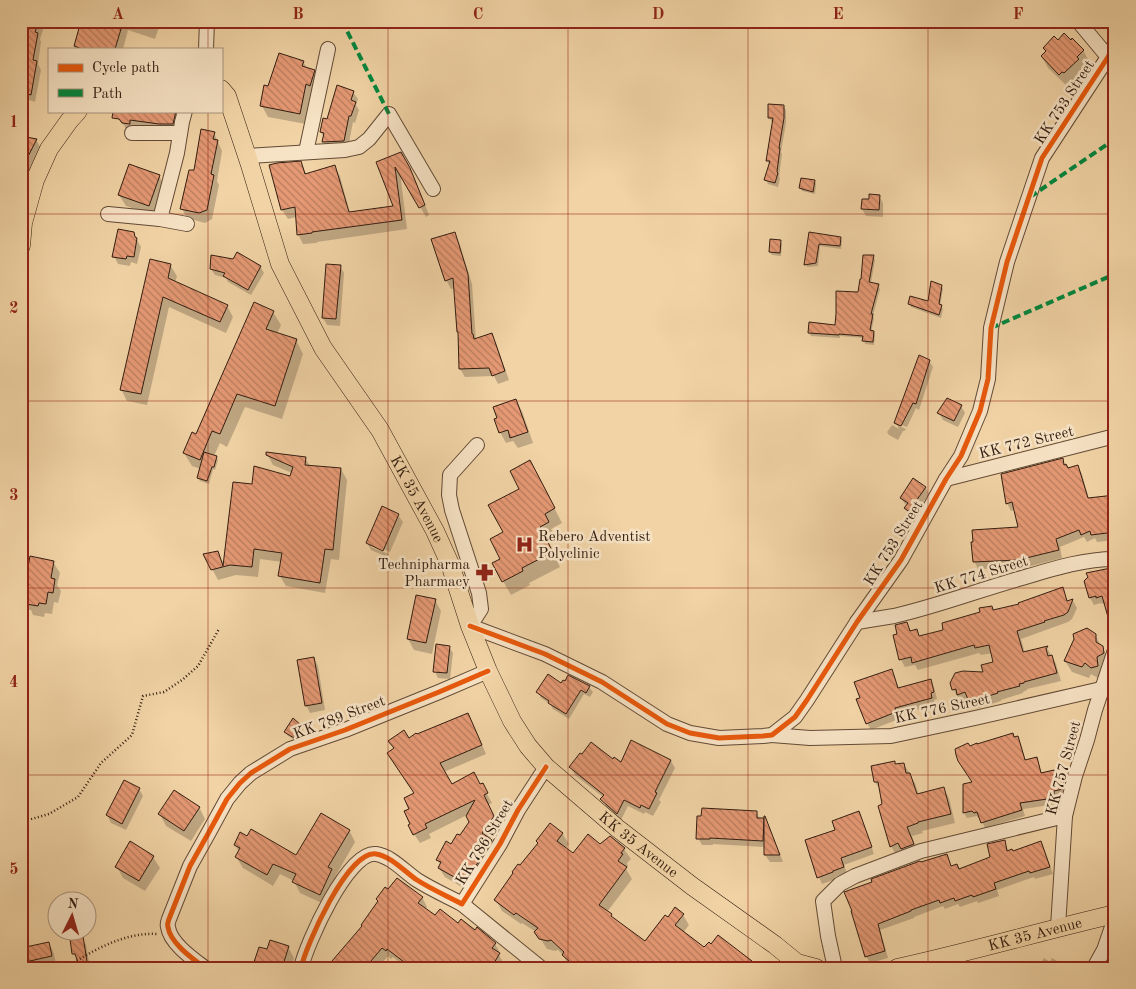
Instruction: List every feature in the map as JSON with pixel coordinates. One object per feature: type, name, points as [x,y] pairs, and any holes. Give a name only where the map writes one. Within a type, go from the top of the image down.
[{"type":"main road","name":"KK 35 Avenue","points":[[222,90],[227,96],[248,156],[280,264],[323,348],[380,430],[435,531],[450,564],[470,626],[488,670],[512,721],[528,746],[546,767],[616,828],[692,886],[775,945],[797,966],[816,968]]},
{"type":"main road","points":[[21,246],[23,223],[49,149],[77,112]]},
{"type":"main road","name":"KK 35 Avenue","points":[[897,968],[949,957],[1058,927],[1115,914]]},
{"type":"street","points":[[206,48],[207,21]]},
{"type":"street","points":[[1078,21],[1112,50]]},
{"type":"street","points":[[306,152],[328,49]]},
{"type":"street","name":"KK 753 Street","points":[[772,735],[795,717],[808,700],[857,622],[901,560],[961,456],[980,411],[988,379],[991,328],[1007,262],[1042,158],[1112,50]]},
{"type":"street","points":[[160,219],[186,112]]},
{"type":"street","points":[[248,156],[345,150],[359,147],[369,139],[389,114],[433,189]]},
{"type":"street","points":[[132,133],[180,133]]},
{"type":"street","points":[[108,214],[160,219],[187,224]]},
{"type":"street","name":"KK 772 Street","points":[[946,480],[1115,436]]},
{"type":"street","points":[[477,445],[450,475],[449,495],[452,510],[479,593],[481,609],[470,626],[545,654],[602,682],[667,724],[690,733],[719,738],[772,735]]},
{"type":"street","name":"KK 774 Street","points":[[857,622],[927,608],[1078,562],[1115,558]]},
{"type":"street","name":"KK 757 Street","points":[[1058,927],[1065,816],[1101,689],[1115,650]]},
{"type":"street","name":"KK 789 Street","points":[[171,935],[168,919],[190,866],[227,800],[240,783],[251,773],[290,749],[345,730],[488,670]]},
{"type":"street","name":"KK 776 Street","points":[[772,735],[810,738],[891,736],[1101,689],[1115,684]]},
{"type":"street","name":"KK 786 Street","points":[[301,968],[323,913],[335,892],[356,862],[367,855],[375,853],[384,856],[418,880],[462,904],[546,767]]},
{"type":"street","points":[[835,968],[823,901],[840,884],[855,876],[921,851],[1065,816]]},
{"type":"street","points":[[462,904],[541,968]]},
{"type":"street","points":[[1094,968],[1104,950],[1115,918]]},
{"type":"street","points":[[171,935],[173,940],[205,968]]},
{"type":"path","points":[[21,822],[49,814],[78,797],[101,763],[132,735],[143,696],[164,692],[182,680],[198,666],[220,630]]},
{"type":"path","points":[[65,968],[80,958],[117,940],[149,934],[171,935]]},
{"type":"building","points":[[21,21],[39,21],[35,32],[38,33],[33,60],[37,61],[31,95],[21,92]]},
{"type":"building","points":[[81,21],[93,21],[121,29],[115,48],[79,48],[74,46]]},
{"type":"building","points":[[1064,33],[1084,50],[1077,57],[1079,59],[1064,73],[1062,72],[1059,75],[1041,56],[1046,51],[1043,48],[1054,36],[1058,40]]},
{"type":"building","points":[[279,53],[304,61],[302,66],[315,70],[310,86],[306,84],[300,114],[260,106],[264,85],[268,86]]},
{"type":"building","points":[[337,85],[354,91],[351,100],[356,102],[351,116],[349,116],[344,141],[322,142],[324,133],[320,132],[323,118],[327,119]]},
{"type":"building","points":[[768,104],[784,105],[778,173],[775,183],[764,180],[770,161],[766,161],[773,118],[768,118]]},
{"type":"building","points":[[113,112],[176,112],[173,124],[130,120],[130,124],[122,123],[119,119],[112,118]]},
{"type":"building","points":[[201,129],[215,132],[213,139],[218,140],[211,174],[214,175],[207,210],[199,213],[180,209],[189,170],[194,170]]},
{"type":"building","points":[[21,136],[37,139],[21,170]]},
{"type":"building","points":[[401,152],[410,168],[425,205],[419,208],[395,167],[402,220],[297,235],[295,207],[281,210],[269,165],[301,161],[305,174],[335,165],[349,212],[393,206],[376,162]]},
{"type":"building","points":[[129,164],[160,175],[149,206],[118,195]]},
{"type":"building","points":[[801,178],[815,180],[813,192],[799,188]]},
{"type":"building","points":[[869,194],[880,195],[879,210],[861,209],[862,199],[869,199]]},
{"type":"building","points":[[118,229],[134,232],[137,238],[134,257],[127,256],[126,259],[112,257]]},
{"type":"building","points":[[455,232],[468,274],[472,334],[474,339],[492,333],[505,371],[492,376],[489,368],[459,369],[453,278],[445,281],[431,239]]},
{"type":"building","points":[[809,232],[841,237],[840,246],[819,244],[816,263],[804,265]]},
{"type":"building","points":[[770,239],[781,240],[780,253],[769,252]]},
{"type":"building","points":[[237,252],[261,266],[248,290],[223,276],[225,273],[210,269],[211,255],[233,259]]},
{"type":"building","points":[[863,255],[874,255],[869,282],[879,284],[871,314],[873,314],[870,330],[874,331],[873,342],[862,341],[863,336],[808,333],[809,322],[835,325],[836,291],[858,292]]},
{"type":"building","points":[[150,259],[171,264],[168,278],[228,305],[220,322],[163,297],[141,394],[120,390]]},
{"type":"building","points":[[326,264],[341,265],[336,319],[322,318]]},
{"type":"building","points":[[931,281],[942,285],[939,304],[942,305],[939,315],[908,304],[910,296],[928,301]]},
{"type":"building","points":[[254,302],[274,311],[266,329],[297,339],[275,406],[237,394],[220,434],[212,431],[200,460],[183,453],[192,432],[196,434]]},
{"type":"building","points":[[919,355],[930,360],[916,404],[913,403],[901,426],[894,423]]},
{"type":"building","points":[[947,398],[962,405],[954,421],[937,413]]},
{"type":"building","points":[[516,399],[528,432],[510,438],[508,430],[499,433],[494,419],[497,418],[493,407]]},
{"type":"building","points":[[204,452],[217,456],[207,481],[197,478]]},
{"type":"building","points":[[266,452],[306,457],[305,465],[341,468],[333,550],[325,549],[320,583],[278,576],[282,553],[254,549],[252,567],[230,565],[211,570],[203,554],[218,551],[223,566],[233,482],[252,484],[254,466],[290,476],[293,467],[266,455]]},
{"type":"building","points":[[1063,458],[1064,465],[1066,464],[1068,468],[1078,465],[1088,498],[1115,495],[1115,532],[1091,535],[1090,531],[1081,535],[1079,530],[1056,539],[1059,550],[1018,560],[973,562],[972,530],[1018,527],[1012,502],[1006,504],[1001,474]]},
{"type":"building","points":[[530,460],[555,508],[545,514],[549,522],[540,527],[553,552],[522,568],[523,571],[502,582],[492,563],[500,559],[490,539],[503,532],[488,505],[519,489],[510,471]]},
{"type":"building","points":[[913,478],[926,487],[916,501],[922,504],[915,516],[904,508],[908,503],[900,498]]},
{"type":"building","points":[[382,506],[399,514],[383,551],[366,543]]},
{"type":"building","points":[[30,556],[54,561],[51,578],[55,579],[53,593],[48,592],[46,604],[39,603],[38,606],[26,604],[26,600],[21,599],[21,571],[27,572]]},
{"type":"building","points":[[1111,568],[1115,586],[1111,588],[1110,617],[1108,617],[1102,596],[1089,598],[1084,581],[1088,577],[1086,573]]},
{"type":"building","points":[[1063,587],[1067,601],[1073,599],[1068,612],[1017,631],[1023,652],[1048,646],[1046,649],[1048,656],[1052,655],[1057,673],[1024,682],[1019,684],[1020,686],[969,702],[965,692],[957,695],[956,689],[952,690],[950,683],[955,673],[963,671],[983,672],[981,665],[993,662],[989,645],[975,648],[974,645],[912,663],[911,657],[899,660],[893,635],[897,634],[895,625],[907,622],[910,631],[917,629],[919,636],[943,630],[942,623],[980,612],[979,608],[992,606],[993,610],[1019,604]]},
{"type":"building","points":[[416,595],[436,599],[426,643],[407,639]]},
{"type":"building","points":[[1087,628],[1096,634],[1096,642],[1103,646],[1104,653],[1097,657],[1098,666],[1091,668],[1085,663],[1082,667],[1064,661],[1074,639],[1073,634]]},
{"type":"building","points":[[436,644],[450,646],[447,673],[433,672]]},
{"type":"building","points":[[314,657],[322,703],[305,706],[297,660]]},
{"type":"building","points":[[892,669],[898,688],[931,679],[934,692],[931,693],[932,698],[895,708],[896,712],[866,724],[856,699],[860,698],[854,682]]},
{"type":"building","points":[[548,674],[561,683],[563,680],[565,681],[568,675],[590,686],[586,693],[581,690],[566,714],[548,703],[549,701],[536,692]]},
{"type":"building","points":[[468,713],[482,745],[440,763],[452,784],[474,772],[480,784],[483,783],[488,793],[484,795],[494,816],[482,833],[492,840],[465,883],[438,868],[441,862],[436,860],[446,841],[451,844],[457,834],[460,835],[469,822],[466,816],[475,800],[425,824],[427,828],[413,835],[404,811],[409,809],[404,798],[414,793],[387,753],[394,748],[388,741],[404,730],[409,738],[416,733]]},
{"type":"building","points":[[293,718],[302,726],[294,738],[284,732]]},
{"type":"building","points":[[1013,733],[1014,737],[1018,736],[1025,760],[1037,757],[1041,773],[1054,770],[1056,779],[1063,779],[1063,789],[1054,791],[1054,798],[1020,803],[1022,810],[981,823],[977,812],[963,813],[963,784],[972,782],[958,761],[955,749],[968,743],[970,746]]},
{"type":"building","points":[[631,740],[671,760],[649,809],[641,805],[640,808],[624,800],[617,814],[600,799],[604,795],[569,767],[591,742],[613,759],[614,757],[621,762]]},
{"type":"building","points":[[895,761],[895,764],[904,763],[906,773],[910,773],[917,794],[944,787],[951,814],[918,822],[907,827],[914,844],[901,849],[898,843],[890,847],[878,806],[882,804],[878,782],[874,782],[871,766]]},
{"type":"building","points":[[124,780],[140,788],[122,824],[106,815]]},
{"type":"building","points":[[174,790],[200,807],[184,831],[158,814]]},
{"type":"building","points":[[702,808],[757,811],[757,818],[764,818],[763,841],[696,839],[697,816],[701,816]]},
{"type":"building","points":[[859,811],[872,847],[841,858],[844,867],[817,878],[805,840],[835,830],[832,821]]},
{"type":"building","points":[[321,813],[350,830],[328,867],[332,869],[320,895],[292,882],[296,874],[273,864],[267,875],[235,857],[240,848],[234,845],[240,832],[247,836],[251,829],[296,855]]},
{"type":"building","points":[[765,816],[780,855],[764,855]]},
{"type":"building","points":[[550,823],[563,833],[557,841],[573,853],[588,834],[600,844],[610,836],[625,848],[618,861],[627,867],[599,905],[645,941],[665,915],[668,917],[675,907],[684,914],[675,925],[704,947],[709,942],[711,944],[718,935],[752,961],[747,968],[564,968],[569,961],[562,955],[564,952],[551,940],[539,939],[534,932],[538,928],[516,913],[514,915],[494,900],[518,864],[520,865],[538,843],[536,841]]},
{"type":"building","points":[[1005,840],[1007,851],[1012,849],[1013,851],[1041,841],[1050,867],[1030,873],[1029,871],[994,883],[996,889],[973,897],[972,895],[955,901],[954,898],[940,903],[939,900],[878,924],[885,951],[865,957],[852,911],[844,892],[872,882],[871,879],[920,861],[947,854],[951,866],[957,864],[959,869],[990,857],[987,844]]},
{"type":"building","points":[[130,841],[154,856],[139,881],[115,867]]},
{"type":"building","points":[[397,878],[423,897],[418,903],[435,915],[440,909],[458,923],[461,919],[475,930],[477,927],[496,943],[492,948],[500,953],[491,968],[412,968],[387,949],[386,951],[382,948],[365,968],[340,968],[332,961],[362,926],[378,901],[376,899],[385,887],[388,889]]},
{"type":"building","points":[[270,940],[289,946],[282,968],[262,968],[253,965],[259,947],[267,949]]},
{"type":"building","points":[[49,942],[52,956],[21,963],[21,948]]},
{"type":"building","points":[[70,942],[84,942],[88,968],[80,968],[75,954],[72,954]]},
{"type":"marked path","points":[[342,21],[389,114]]},
{"type":"marked path","points":[[1030,197],[1115,139]]},
{"type":"marked path","points":[[991,328],[1115,274]]},
{"type":"cycle path","points":[[470,626],[545,654],[602,682],[667,724],[690,733],[719,738],[772,735],[795,717],[857,622],[901,560],[961,456],[980,411],[988,379],[991,328],[1007,262],[1042,158],[1115,44]]},
{"type":"cycle path","points":[[205,968],[177,945],[170,933],[168,923],[190,866],[227,799],[240,783],[251,773],[290,749],[345,730],[488,671]]},
{"type":"cycle path","points":[[301,968],[311,940],[330,901],[341,882],[353,867],[365,857],[376,854],[382,855],[417,880],[462,904],[546,767]]},
{"type":"place","name":"Rebero Adventist Polyclinic","points":[[524,545]]},
{"type":"place","name":"Technipharma Pharmacy","points":[[484,573]]}]
